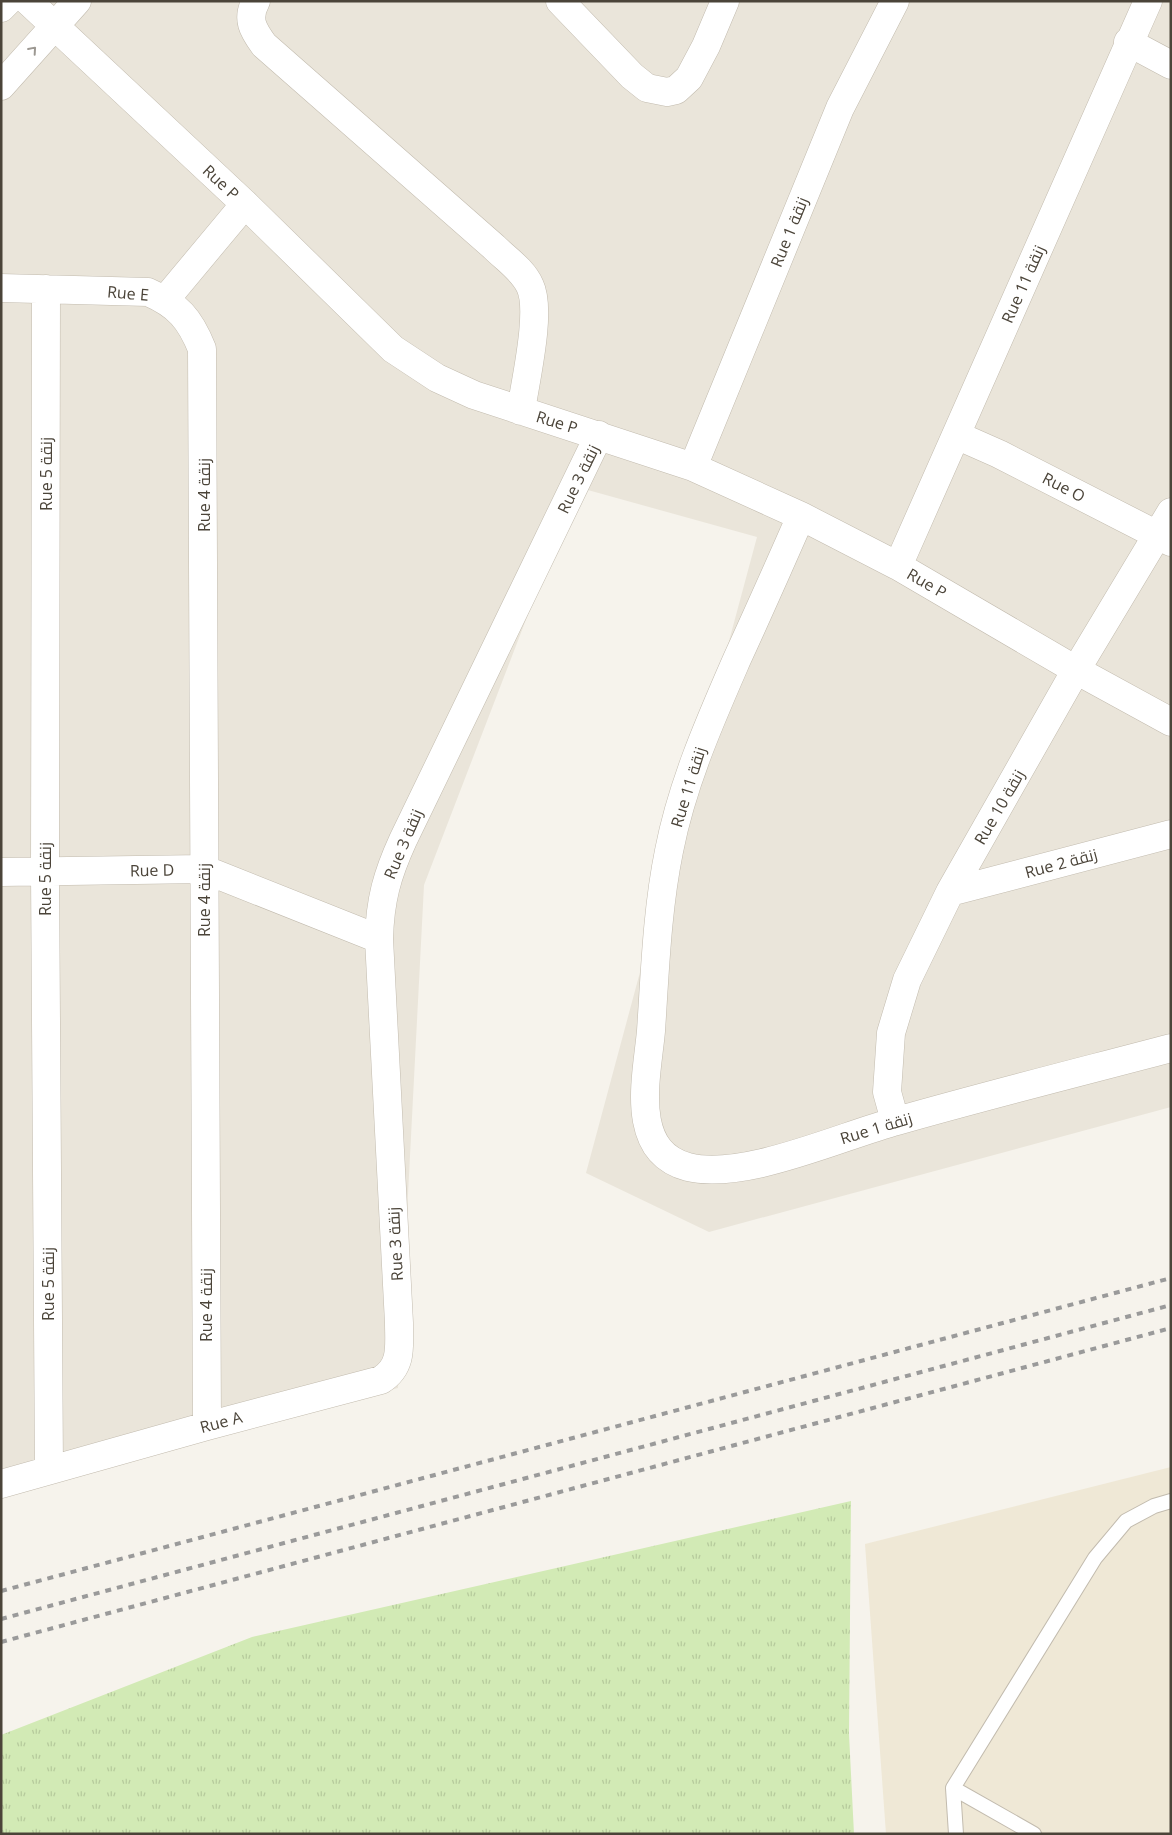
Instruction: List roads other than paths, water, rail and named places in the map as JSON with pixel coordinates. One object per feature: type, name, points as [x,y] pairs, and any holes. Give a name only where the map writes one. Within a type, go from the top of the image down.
[{"type":"street","points":[[1,8],[8,1]]},
{"type":"street","name":"Rue P","points":[[28,1],[244,204],[393,350],[437,378],[474,395],[693,467],[801,516],[898,566],[1076,670],[1171,722]]},
{"type":"street","points":[[1,86],[77,1]]},
{"type":"street","points":[[256,1],[252,9],[252,28],[264,45],[494,247],[520,271],[530,285],[533,295],[534,326],[521,411]]},
{"type":"street","points":[[560,1],[632,76],[647,88],[667,92],[676,90],[689,78],[706,46],[725,1]]},
{"type":"street","name":"Rue 1 زنقة","points":[[693,467],[840,108],[894,1]]},
{"type":"street","name":"Rue 11 زنقة","points":[[898,566],[1128,42],[1148,1]]},
{"type":"street","points":[[1128,42],[1171,65]]},
{"type":"street","points":[[165,300],[244,204]]},
{"type":"street","name":"Rue E","points":[[1,288],[148,292],[165,300],[181,312],[193,327],[202,348],[204,374]]},
{"type":"street","name":"Rue 5 زنقة","points":[[46,289],[45,872],[49,1470]]},
{"type":"street","name":"Rue 4 زنقة","points":[[204,374],[203,869],[206,1426]]},
{"type":"street","name":"Rue 3 زنقة","points":[[399,1323],[379,938],[380,906],[389,871],[599,435]]},
{"type":"street","name":"Rue O","points":[[956,435],[1166,530]]},
{"type":"street","name":"Rue 11 زنقة","points":[[647,1077],[657,942],[669,852],[684,794],[707,727],[801,516]]},
{"type":"street","name":"Rue 10 زنقة","points":[[894,1121],[887,1092],[891,1033],[907,980],[950,892],[1076,670],[1166,530]]},
{"type":"street","name":"Rue 2 زنقة","points":[[950,892],[1171,834]]},
{"type":"street","name":"Rue D","points":[[1,872],[203,869],[379,938]]},
{"type":"street","name":"Rue 1 زنقة","points":[[647,1077],[646,1126],[656,1146],[668,1159],[689,1167],[720,1169],[767,1162],[894,1121],[1171,1048]]},
{"type":"street","name":"Rue A","points":[[1,1484],[206,1426],[381,1380],[394,1369],[398,1350],[399,1323]]},
{"type":"lane","points":[[956,1834],[953,1788],[1095,1558],[1126,1521],[1154,1506],[1171,1501]]},
{"type":"lane","points":[[953,1788],[1034,1834]]},
{"type":"railway","points":[[1,1591],[1171,1278]]},
{"type":"railway","points":[[1,1619],[1171,1305]]},
{"type":"railway","points":[[1,1642],[1171,1328]]}]
